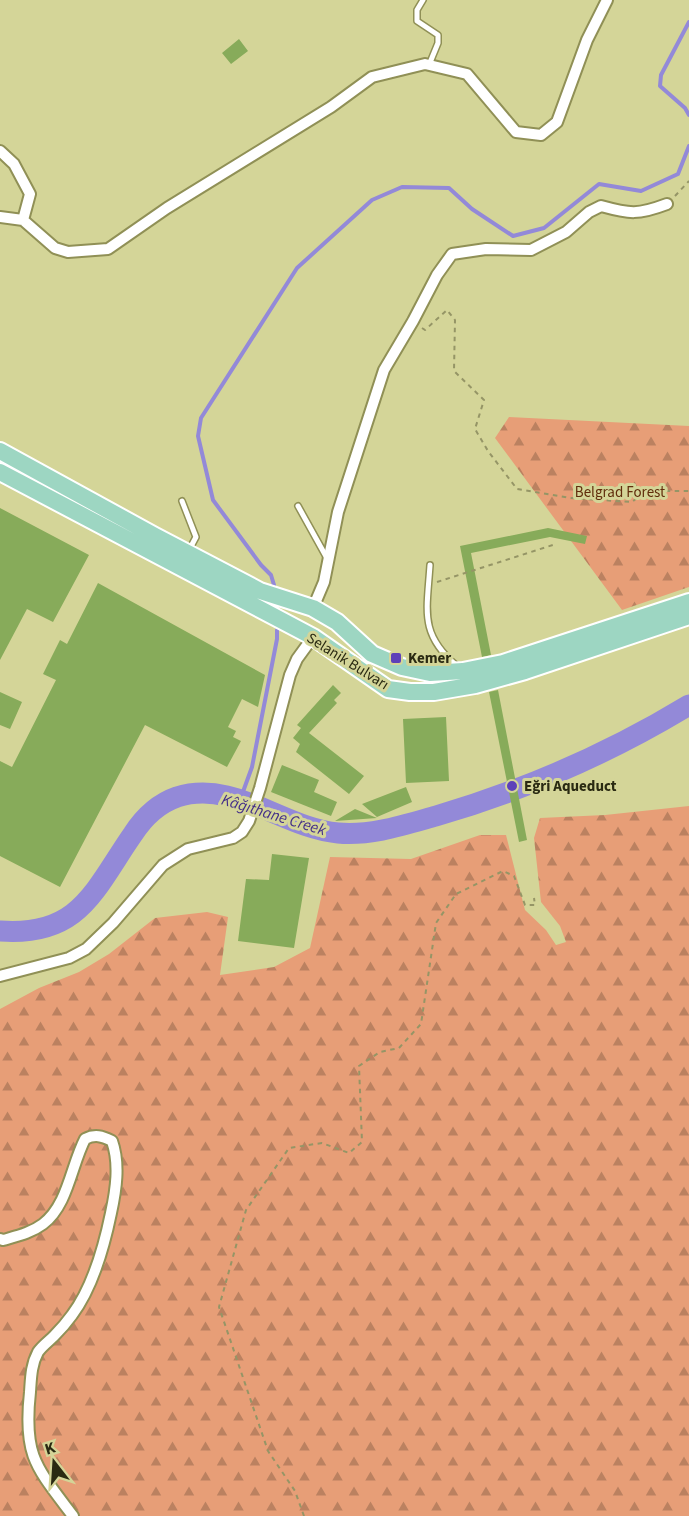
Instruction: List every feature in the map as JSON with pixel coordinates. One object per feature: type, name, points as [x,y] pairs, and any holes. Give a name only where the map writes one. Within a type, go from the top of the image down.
[{"type":"main road","name":"Selanik Bulvarı","points":[[0,451],[260,591],[310,607],[337,622],[372,654],[402,667],[430,673],[463,671],[503,663],[689,602]]},
{"type":"main road","name":"Selanik Bulvarı","points":[[0,472],[313,637],[388,689],[434,692],[475,685],[525,671],[689,616]]},
{"type":"main road","points":[[310,607],[313,637],[343,639],[372,654]]},
{"type":"main road","points":[[658,626],[689,625]]},
{"type":"street","points":[[0,216],[23,220],[55,248],[68,252],[108,249],[167,208],[331,107],[372,77],[429,64],[467,74],[516,132],[541,135],[557,122],[587,40],[607,0]]},
{"type":"street","points":[[0,151],[15,164],[30,194],[23,220]]},
{"type":"street","points":[[310,607],[324,582],[338,512],[384,370],[437,274],[452,254],[486,249],[531,250],[566,232],[589,212],[601,206],[622,212],[642,213],[667,204]]},
{"type":"street","points":[[0,976],[69,958],[86,949],[113,923],[163,865],[188,849],[233,838],[242,832],[249,821],[260,788],[290,675],[297,659],[313,637]]},
{"type":"street","points":[[0,1239],[24,1234],[44,1224],[60,1203],[85,1139],[92,1135],[103,1136],[112,1141],[116,1154],[117,1171],[113,1202],[106,1235],[87,1290],[73,1314],[39,1350],[32,1365],[27,1420],[30,1447],[35,1463],[73,1516]]},
{"type":"lane","points":[[423,0],[417,10],[417,21],[438,35],[438,43],[429,64]]},
{"type":"lane","points":[[182,501],[196,537],[188,553]]},
{"type":"lane","points":[[298,506],[329,561]]},
{"type":"lane","points":[[430,566],[428,624],[431,636],[442,654],[463,671]]},
{"type":"path","points":[[667,204],[689,181]]},
{"type":"path","points":[[413,321],[425,330],[447,310],[455,320],[454,371],[484,400],[475,429],[488,452],[517,489],[570,498],[632,502],[646,491],[689,491]]},
{"type":"path","points":[[429,585],[556,544]]},
{"type":"path","points":[[304,1516],[295,1491],[268,1451],[219,1307],[246,1210],[289,1148],[321,1143],[349,1153],[362,1142],[359,1066],[380,1052],[399,1048],[421,1024],[436,923],[456,894],[504,872],[514,876],[525,905],[535,905],[534,898]]},
{"type":"green space","name":"Belgrad Forest","points":[[509,417],[689,426],[689,587],[622,610],[495,438]]},
{"type":"green space","points":[[689,806],[689,1516],[0,1516],[0,1009],[39,988],[79,972],[109,954],[155,918],[207,912],[228,917],[220,975],[274,967],[310,948],[330,857],[411,859],[480,835],[506,835],[525,910],[546,930],[556,945],[566,942],[560,926],[541,902],[534,838],[540,818],[605,815]]},
{"type":"building","points":[[239,39],[248,51],[231,64],[222,53]]},
{"type":"building","points":[[0,508],[89,555],[53,622],[27,609],[0,660]]},
{"type":"building","points":[[548,528],[587,536],[585,544],[550,537],[471,553],[491,655],[482,657],[460,546]]},
{"type":"building","points":[[98,583],[265,675],[258,707],[242,699],[228,727],[236,731],[233,737],[241,741],[227,767],[145,725],[60,887],[0,856],[0,761],[12,767],[56,680],[43,674],[60,640],[67,644]]},
{"type":"building","points":[[333,685],[341,693],[334,700],[337,703],[309,733],[364,776],[349,794],[296,752],[300,744],[293,738],[301,728],[297,725]]},
{"type":"building","points":[[498,690],[527,840],[519,842],[489,692]]},
{"type":"building","points":[[0,692],[22,702],[10,729],[0,725]]},
{"type":"building","points":[[446,717],[449,781],[406,783],[403,719]]},
{"type":"building","points":[[282,765],[319,780],[314,792],[337,802],[331,816],[271,792]]},
{"type":"building","points":[[406,787],[412,802],[377,817],[362,804]]},
{"type":"building","points":[[355,809],[377,818],[335,821]]},
{"type":"building","points":[[272,854],[309,858],[294,948],[238,941],[246,879],[269,880]]},
{"type":"waterway","points":[[689,22],[661,75],[660,86],[685,108],[689,115]]},
{"type":"waterway","points":[[274,585],[271,575],[213,500],[198,436],[201,418],[297,268],[372,200],[402,187],[449,188],[472,209],[513,236],[544,228],[599,184],[641,191],[678,174],[689,146]]},
{"type":"waterway","points":[[240,800],[252,767],[277,630]]},
{"type":"waterway","name":"Kâğıthane Creek","points":[[0,931],[27,931],[49,926],[67,918],[95,891],[146,817],[163,803],[177,797],[198,793],[218,794],[238,799],[318,829],[350,834],[375,831],[469,806],[534,782],[629,739],[689,705]]},
{"type":"place","name":"Kemer","points":[[396,658]]},
{"type":"place","name":"Eğri Aqueduct","points":[[512,786]]}]
